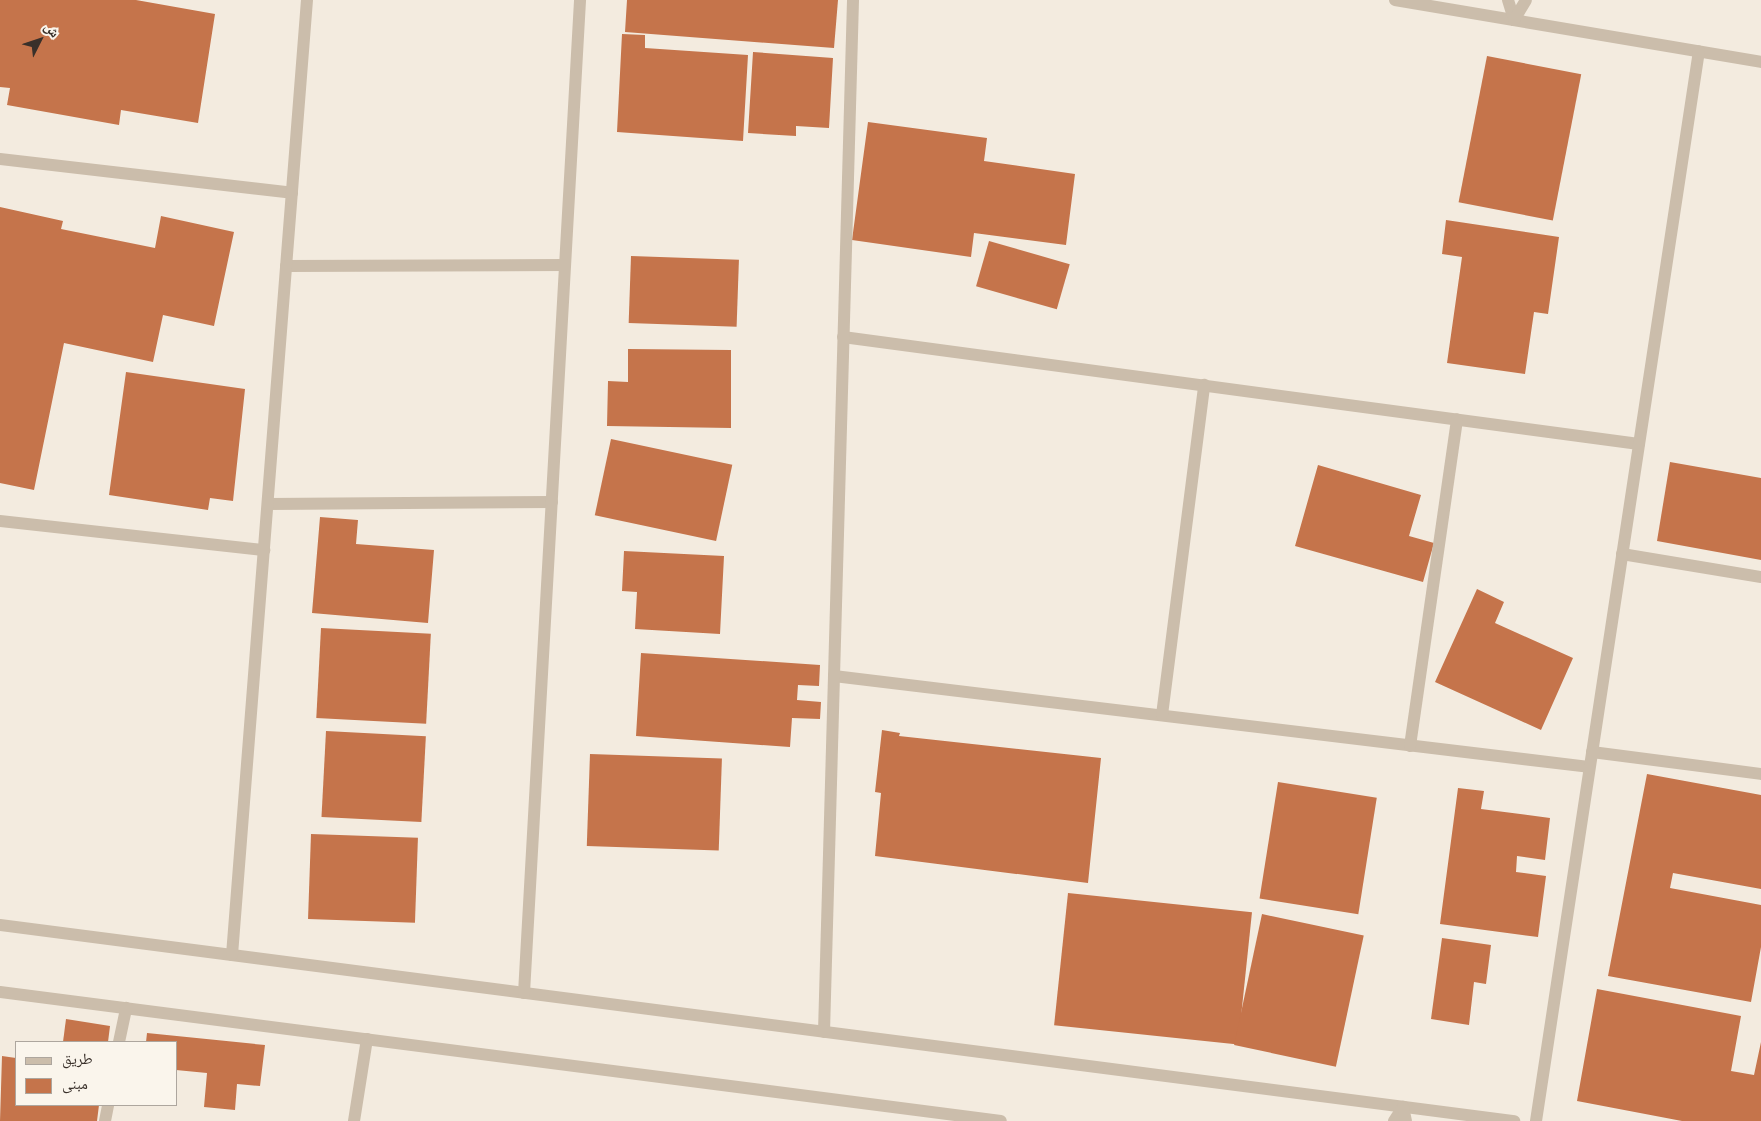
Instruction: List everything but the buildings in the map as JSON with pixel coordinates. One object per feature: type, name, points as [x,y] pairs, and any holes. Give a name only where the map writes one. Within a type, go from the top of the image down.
[{"type":"street","points":[[232,955],[307,0]]},
{"type":"street","points":[[524,993],[580,0]]},
{"type":"street","points":[[824,1032],[853,0]]},
{"type":"street","points":[[1395,0],[1761,62]]},
{"type":"street","points":[[1508,0],[1514,20]]},
{"type":"street","points":[[1514,20],[1526,0]]},
{"type":"street","points":[[1536,1121],[1699,51]]},
{"type":"street","points":[[0,159],[292,193]]},
{"type":"street","points":[[286,266],[565,265]]},
{"type":"street","points":[[844,337],[1639,444]]},
{"type":"street","points":[[1162,715],[1204,385]]},
{"type":"street","points":[[1410,746],[1457,419]]},
{"type":"street","points":[[268,504],[552,502]]},
{"type":"street","points":[[0,521],[264,550]]},
{"type":"street","points":[[1622,554],[1761,577]]},
{"type":"street","points":[[834,676],[1590,767]]},
{"type":"street","points":[[1592,752],[1761,774]]},
{"type":"street","points":[[0,925],[1514,1121]]},
{"type":"street","points":[[0,992],[1001,1121]]},
{"type":"street","points":[[119,1041],[126,1008]]},
{"type":"street","points":[[354,1121],[368,1039]]},
{"type":"street","points":[[105,1121],[108,1106]]},
{"type":"street","points":[[1394,1121],[1403,1107]]},
{"type":"street","points":[[1403,1107],[1406,1121]]}]
